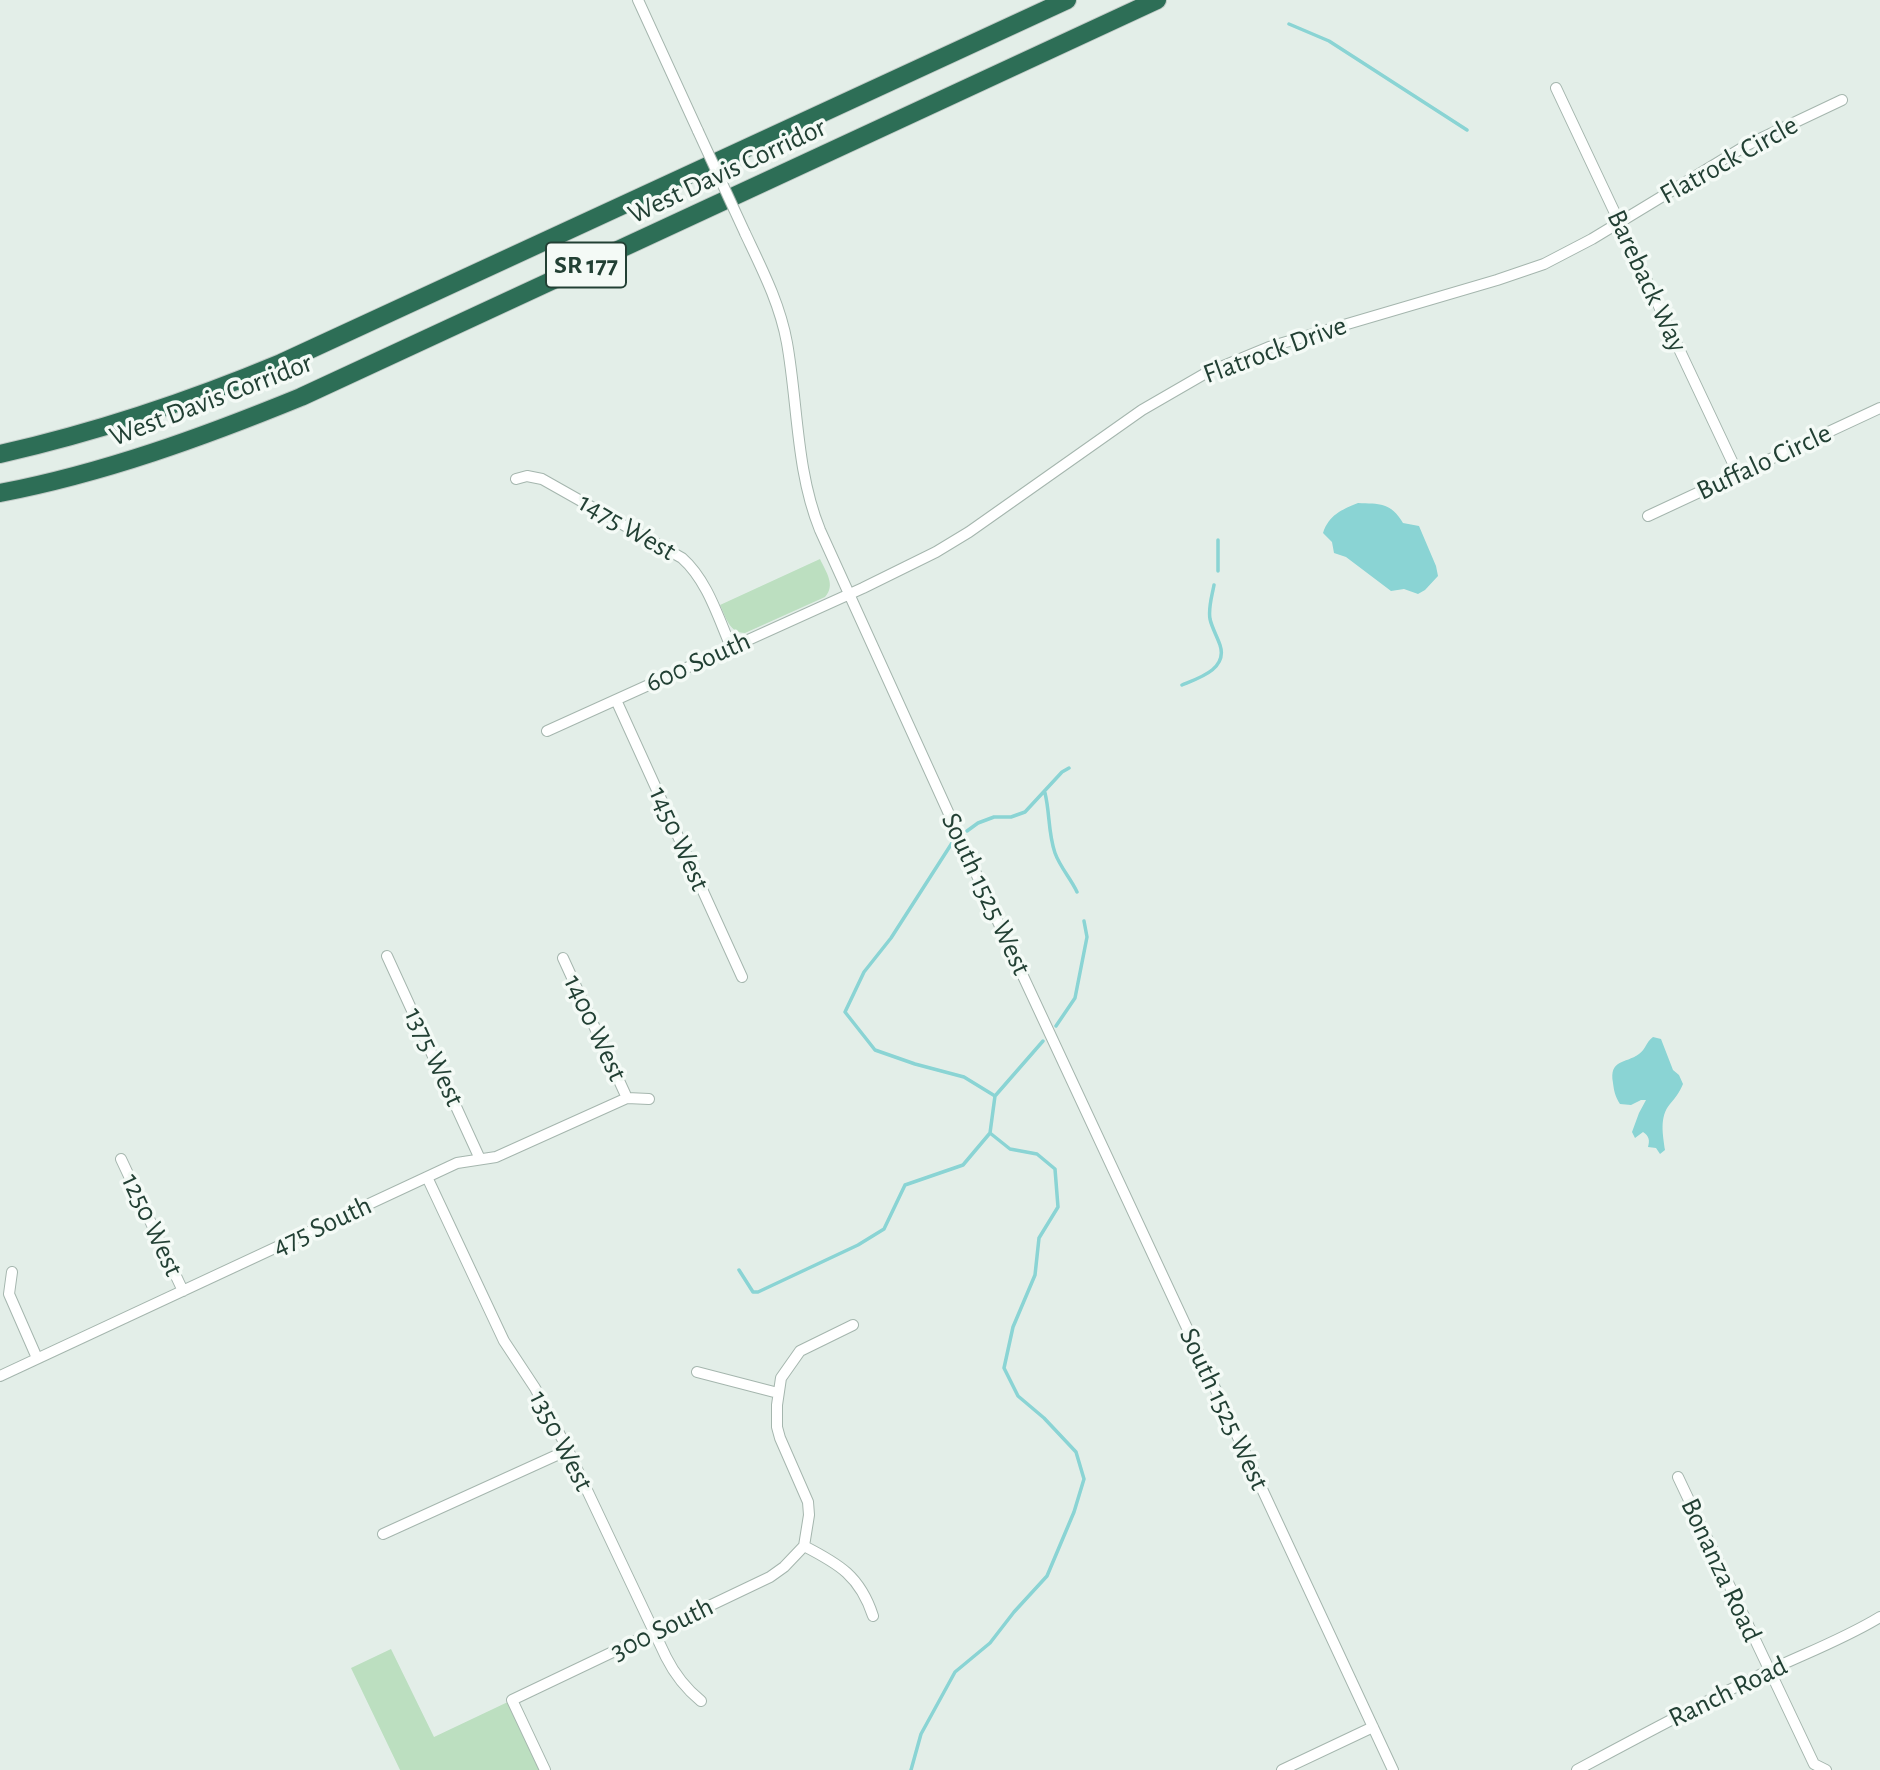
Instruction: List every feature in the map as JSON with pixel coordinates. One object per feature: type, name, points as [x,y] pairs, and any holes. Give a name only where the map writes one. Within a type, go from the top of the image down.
[{"type":"highway","name":"West Davis Corridor","points":[[0,454],[154,412],[281,363],[1067,0]]},
{"type":"highway","name":"West Davis Corridor","points":[[0,493],[83,474],[159,451],[301,397],[1157,0]]},
{"type":"street","name":"South 1525 West","points":[[638,0],[771,288],[784,328],[809,498],[820,530],[1015,959],[1393,1770]]},
{"type":"street","name":"Bareback Way","points":[[1556,88],[1738,474]]},
{"type":"street","name":"Flatrock Circle","points":[[1619,224],[1747,145],[1842,100]]},
{"type":"street","name":"Flatrock Drive","points":[[849,594],[920,561],[961,538],[1142,410],[1206,373],[1269,347],[1521,273],[1569,253],[1619,224]]},
{"type":"street","name":"Buffalo Circle","points":[[1648,516],[1880,408]]},
{"type":"street","name":"1475 West","points":[[516,479],[542,479],[682,558],[694,569],[702,582],[731,647]]},
{"type":"street","name":"600 South","points":[[547,731],[849,594]]},
{"type":"street","name":"1450 West","points":[[616,700],[742,977]]},
{"type":"street","name":"1375 West","points":[[387,956],[480,1159]]},
{"type":"street","name":"1400 West","points":[[563,958],[627,1098]]},
{"type":"street","name":"475 South","points":[[0,1376],[457,1163],[510,1152],[627,1098],[649,1099]]},
{"type":"street","name":"1250 West","points":[[121,1159],[183,1291]]},
{"type":"street","name":"1350 West","points":[[427,1177],[504,1341],[535,1388],[568,1450],[676,1676],[688,1691],[701,1701]]},
{"type":"street","points":[[12,1272],[9,1294],[37,1358]]},
{"type":"street","points":[[853,1325],[800,1352],[781,1378],[776,1416],[779,1438],[807,1502],[809,1515],[804,1546],[843,1568],[856,1581],[867,1598],[873,1616]]},
{"type":"street","points":[[697,1372],[778,1392]]},
{"type":"street","points":[[383,1534],[568,1450]]},
{"type":"street","name":"Bonanza Road","points":[[1678,1477],[1814,1764],[1826,1770]]},
{"type":"street","name":"300 South","points":[[545,1770],[512,1700],[769,1577],[790,1562],[804,1546]]},
{"type":"street","name":"Ranch Road","points":[[1577,1770],[1769,1671],[1858,1631],[1880,1617]]},
{"type":"street","points":[[1282,1770],[1373,1727]]},
{"type":"green space","points":[[820,559],[830,583],[825,597],[745,633],[735,630],[729,624],[720,605]]},
{"type":"green space","points":[[391,1649],[434,1737],[512,1700],[545,1770],[400,1770],[351,1668]]},
{"type":"water","points":[[1358,503],[1384,505],[1394,511],[1403,523],[1419,526],[1438,576],[1425,590],[1418,594],[1404,589],[1391,591],[1346,557],[1334,553],[1332,542],[1323,533],[1336,514]]},
{"type":"water","points":[[1653,1037],[1661,1039],[1673,1070],[1683,1084],[1664,1115],[1665,1150],[1660,1154],[1656,1148],[1648,1147],[1648,1138],[1643,1132],[1635,1138],[1632,1132],[1646,1100],[1631,1105],[1620,1104],[1614,1091],[1612,1075],[1619,1063],[1639,1054]]},
{"type":"waterway","points":[[1289,24],[1329,41],[1467,130]]},
{"type":"waterway","points":[[1218,540],[1218,571]]},
{"type":"waterway","points":[[1182,685],[1210,671],[1220,660],[1220,645],[1210,615],[1214,585]]},
{"type":"waterway","points":[[967,831],[994,817],[1011,817],[1025,812],[1062,772],[1069,768]]},
{"type":"waterway","points":[[1045,793],[1055,853],[1077,892]]},
{"type":"waterway","points":[[952,843],[891,938],[864,972],[845,1012],[875,1050],[964,1077],[995,1096]]},
{"type":"waterway","points":[[1056,1026],[1075,998],[1087,937],[1084,921]]},
{"type":"waterway","points":[[911,1770],[921,1734],[955,1672],[990,1643],[1047,1576],[1074,1512],[1084,1479],[1076,1452],[1044,1418],[1018,1396],[1004,1368],[1013,1327],[1035,1275],[1039,1238],[1058,1207],[1055,1169],[1037,1154],[1010,1149],[990,1133],[995,1096],[1043,1041]]},
{"type":"waterway","points":[[739,1270],[753,1292],[758,1292],[858,1245],[884,1229],[905,1185],[963,1165],[990,1133]]}]
